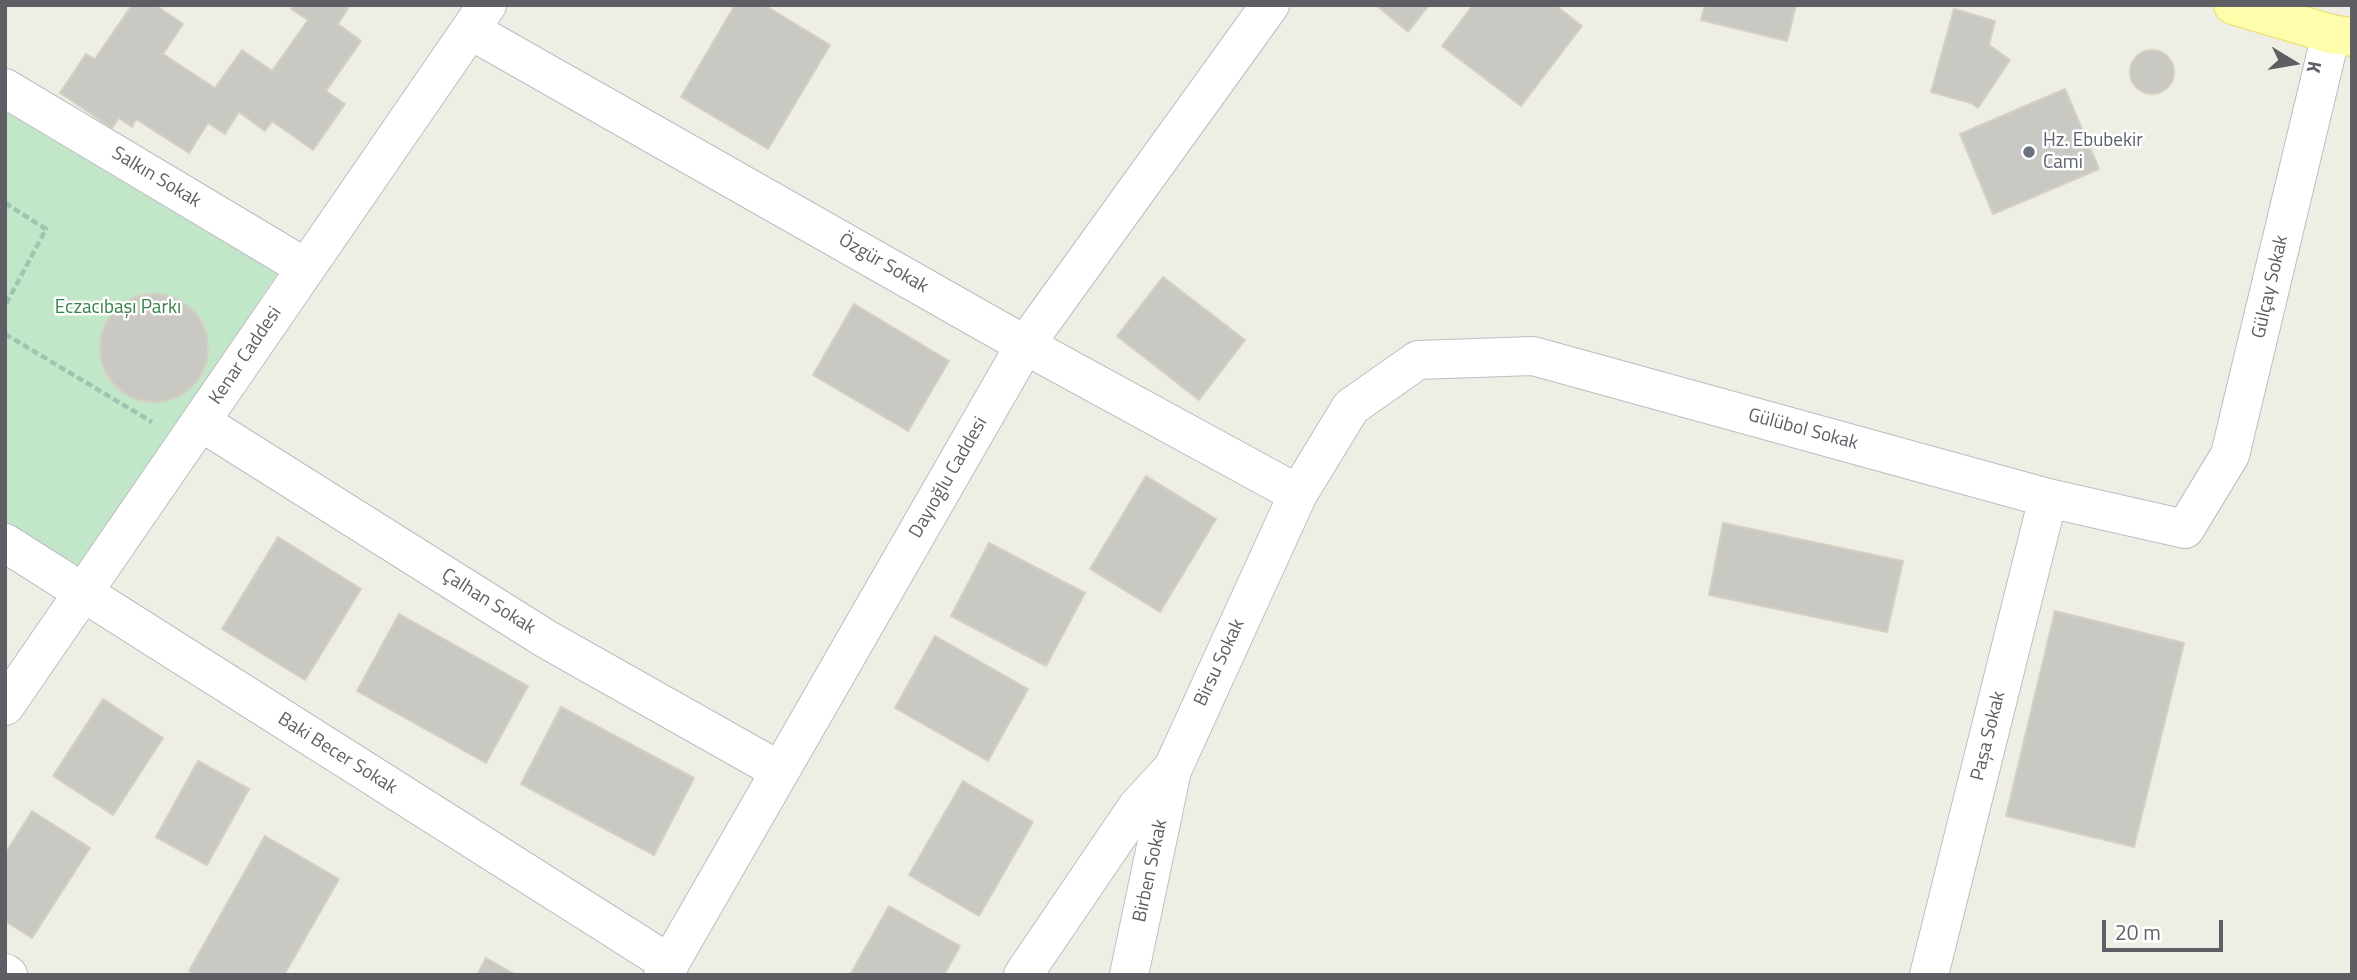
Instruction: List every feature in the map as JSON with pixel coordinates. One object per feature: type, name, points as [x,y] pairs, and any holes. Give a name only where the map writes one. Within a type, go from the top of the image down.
[{"type":"main road","points":[[2234,5],[2342,36]]},
{"type":"street","name":"Dayıoğlu Caddesi","points":[[666,969],[1026,345],[1270,5]]},
{"type":"street","name":"Özgür Sokak","points":[[479,18],[1026,345],[1298,494]]},
{"type":"street","name":"Kenar Caddesi","points":[[5,706],[479,18]]},
{"type":"street","name":"Gülçay Sokak","points":[[2185,529],[2231,455],[2342,36]]},
{"type":"street","name":"Salkın Sokak","points":[[5,88],[306,268]]},
{"type":"street","name":"Gülübol Sokak","points":[[1418,360],[1532,356],[2048,498],[2185,529]]},
{"type":"street","name":"Birsu Sokak","points":[[1023,975],[1137,807],[1172,768],[1298,494],[1352,407],[1418,360]]},
{"type":"street","name":"Çalhan Sokak","points":[[194,433],[546,639],[780,771]]},
{"type":"street","name":"Paşa Sokak","points":[[1929,975],[2048,498]]},
{"type":"street","name":"Baki Becer Sokak","points":[[5,543],[666,969]]},
{"type":"street","name":"Birben Sokak","points":[[1129,975],[1172,768]]},
{"type":"path","points":[[5,203],[46,229],[5,306]]},
{"type":"path","points":[[5,334],[194,433]]},
{"type":"green space","name":"Eczacıbaşı Parkı","points":[[5,105],[277,274],[76,578],[5,534]]},
{"type":"building","points":[[132,5],[155,5],[183,24],[163,54],[215,88],[242,50],[272,71],[308,20],[291,9],[293,5],[350,5],[338,24],[361,41],[326,91],[345,104],[313,150],[272,121],[265,131],[239,112],[225,134],[208,123],[189,153],[136,119],[132,127],[119,118],[112,128],[60,93],[86,54],[95,59]]},
{"type":"building","points":[[735,5],[764,5],[830,45],[768,149],[681,97]]},
{"type":"building","points":[[1376,5],[1429,5],[1408,32]]},
{"type":"building","points":[[1473,5],[1555,5],[1582,26],[1521,106],[1442,46]]},
{"type":"building","points":[[1705,5],[1796,5],[1787,41],[1701,20]]},
{"type":"building","points":[[1954,9],[1995,21],[1989,45],[2010,60],[1978,108],[1971,103],[1931,92]]},
{"type":"building","points":[[2152,50],[2168,56],[2174,72],[2168,88],[2152,94],[2136,88],[2130,72],[2136,56]]},
{"type":"building","name":"Hz. Ebubekir Cami","points":[[2065,89],[2099,169],[1993,214],[1960,134]]},
{"type":"building","points":[[1163,277],[1245,340],[1199,400],[1117,336]]},
{"type":"building","points":[[154,294],[175,298],[192,310],[204,327],[208,348],[204,369],[192,386],[175,398],[154,402],[133,398],[116,386],[104,369],[100,348],[104,327],[116,310],[133,298]]},
{"type":"building","points":[[854,304],[949,361],[908,431],[813,375]]},
{"type":"building","points":[[1146,476],[1216,519],[1160,612],[1090,569]]},
{"type":"building","points":[[1723,523],[1903,561],[1887,632],[1709,595]]},
{"type":"building","points":[[278,537],[361,589],[305,680],[222,629]]},
{"type":"building","points":[[989,543],[1085,593],[1046,666],[951,616]]},
{"type":"building","points":[[2055,611],[2184,643],[2134,847],[2006,816]]},
{"type":"building","points":[[399,614],[528,686],[486,763],[357,691]]},
{"type":"building","points":[[935,636],[1028,689],[988,761],[895,708]]},
{"type":"building","points":[[103,699],[163,738],[113,815],[53,776]]},
{"type":"building","points":[[561,707],[694,778],[654,855],[521,784]]},
{"type":"building","points":[[198,761],[249,789],[207,865],[156,837]]},
{"type":"building","points":[[963,781],[1033,822],[979,916],[909,875]]},
{"type":"building","points":[[32,811],[90,848],[32,938],[5,921],[5,854]]},
{"type":"building","points":[[265,836],[339,879],[284,975],[195,975],[189,971]]},
{"type":"building","points":[[889,906],[960,946],[944,975],[850,975]]},
{"type":"building","points":[[486,958],[516,975],[477,975]]},
{"type":"place","name":"Hz. Ebubekir Cami","points":[[2029,152]]}]
